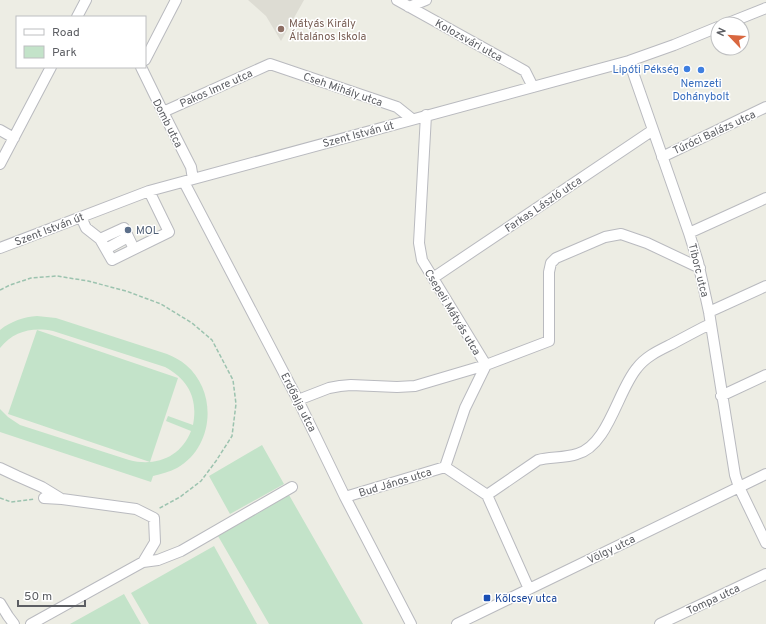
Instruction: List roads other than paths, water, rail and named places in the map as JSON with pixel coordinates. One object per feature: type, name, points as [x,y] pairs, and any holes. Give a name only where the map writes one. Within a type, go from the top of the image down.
[{"type":"street","name":"Domb utca","points":[[146,57],[176,0]]},
{"type":"street","name":"Kolozsvári utca","points":[[397,0],[525,71],[533,87]]},
{"type":"street","points":[[410,7],[426,0]]},
{"type":"street","points":[[77,16],[83,1]]},
{"type":"street","points":[[746,16],[766,8]]},
{"type":"street","name":"Szent István út","points":[[0,248],[149,191],[629,61],[710,30]]},
{"type":"street","name":"Tiborc utca","points":[[629,61],[700,268],[709,312],[735,475],[739,487],[766,543]]},
{"type":"street","name":"Pakos Imre utca","points":[[163,112],[270,64]]},
{"type":"street","name":"Cseh Mihály utca","points":[[270,64],[397,107],[412,119]]},
{"type":"street","points":[[0,164],[50,68]]},
{"type":"street","name":"Domb utca","points":[[143,68],[163,112],[191,167],[189,181]]},
{"type":"street","name":"Túróci Balázs utca","points":[[662,156],[766,107]]},
{"type":"street","name":"Csepeli Mátyás utca","points":[[426,115],[419,243],[422,260],[486,365],[465,408],[445,466]]},
{"type":"street","points":[[0,130],[14,138]]},
{"type":"street","name":"Farkas László utca","points":[[433,278],[653,130]]},
{"type":"street","name":"Erdőalja utca","points":[[189,181],[345,497],[411,624]]},
{"type":"street","points":[[81,216],[86,228],[100,239],[112,260],[169,232],[149,191]]},
{"type":"street","points":[[689,233],[766,198]]},
{"type":"street","points":[[100,239],[124,228],[134,249]]},
{"type":"street","points":[[298,400],[329,388],[340,386],[414,386],[486,365],[550,341],[549,272],[551,263],[556,258],[564,254],[605,237],[621,234],[647,243],[700,268]]},
{"type":"street","points":[[106,249],[128,237]]},
{"type":"street","points":[[709,312],[766,286]]},
{"type":"street","points":[[487,495],[538,460],[577,454],[584,451],[599,438],[636,368],[652,354],[710,324]]},
{"type":"street","points":[[722,396],[766,375]]},
{"type":"street","points":[[445,466],[487,495],[529,589]]},
{"type":"street","name":"Bud János utca","points":[[345,497],[445,466]]},
{"type":"street","points":[[0,468],[42,487],[62,499]]},
{"type":"street","name":"Völgy utca","points":[[458,624],[766,474]]},
{"type":"street","points":[[31,624],[143,562],[158,560],[180,552],[292,487]]},
{"type":"street","points":[[44,498],[136,509],[154,518],[155,542],[143,562]]},
{"type":"street","name":"Tompa utca","points":[[660,624],[766,574]]},
{"type":"street","points":[[0,603],[14,624]]},
{"type":"place","name":"Mátyás Király Általános Iskola","points":[[281,29]]},
{"type":"place","name":"Lipóti Pékség","points":[[687,69]]},
{"type":"place","name":"Nemzeti Dohánybolt","points":[[701,70]]},
{"type":"place","name":"MOL","points":[[128,230]]},
{"type":"place","name":"Kölcsey utca","points":[[487,598]]}]
